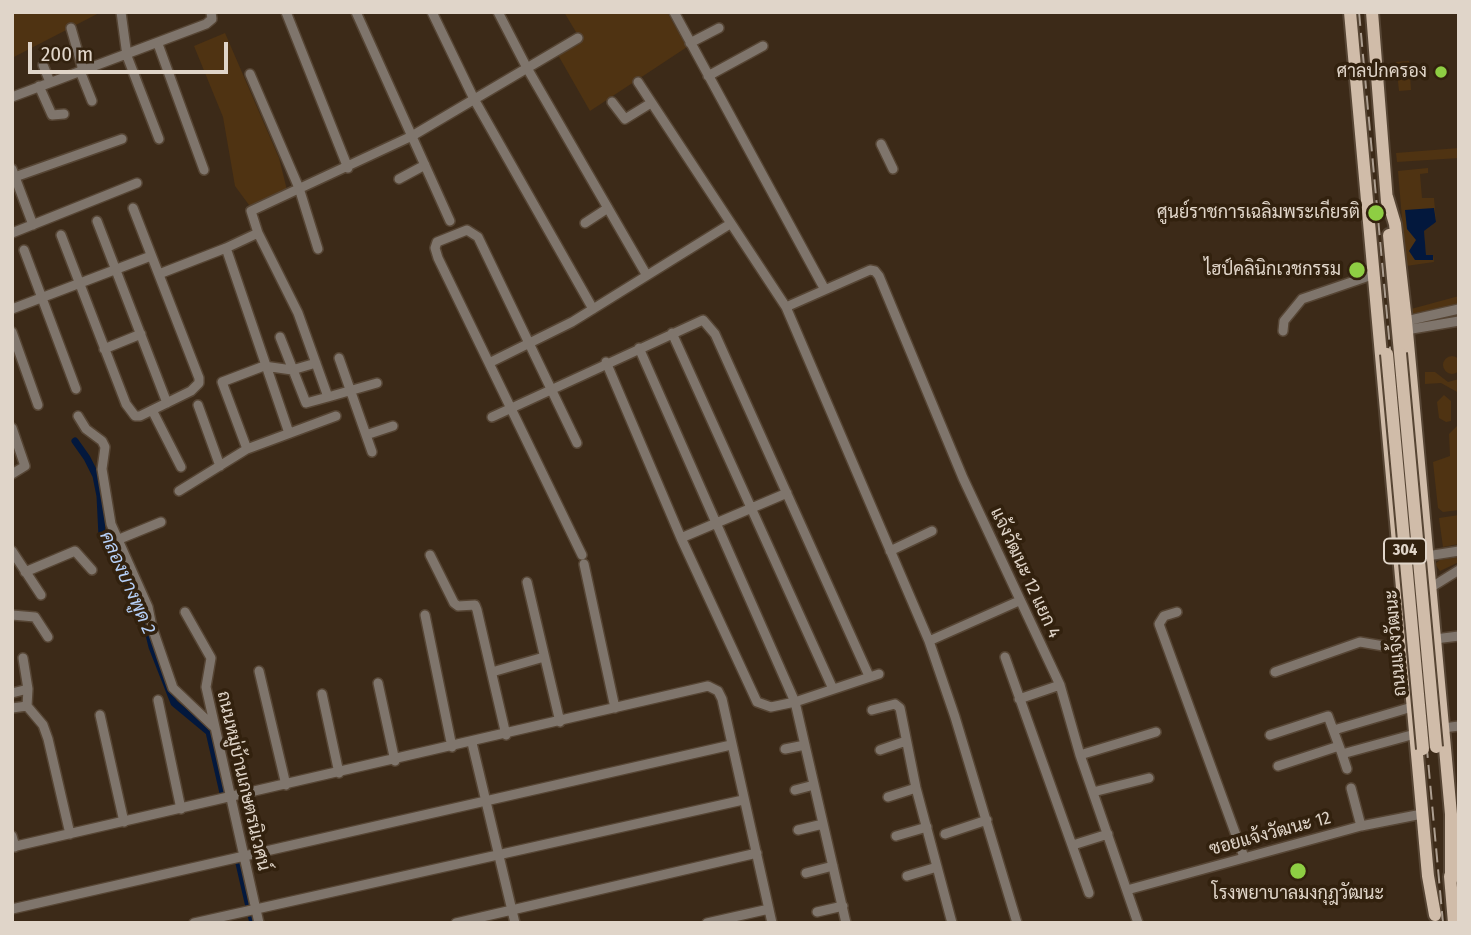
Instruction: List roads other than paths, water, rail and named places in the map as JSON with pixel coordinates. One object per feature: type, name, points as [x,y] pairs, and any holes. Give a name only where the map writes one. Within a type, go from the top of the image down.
[{"type":"main road","name":"ถนนแจ้งวัฒนะ","points":[[1350,12],[1422,814],[1435,919]]},
{"type":"main road","name":"ถนนแจ้งวัฒนะ","points":[[1372,12],[1387,197],[1393,353],[1430,748],[1451,881],[1454,923]]},
{"type":"main road","name":"ถนนแจ้งวัฒนะ","points":[[1387,197],[1395,224],[1443,728],[1455,813],[1451,881]]},
{"type":"main road","name":"ถนนแจ้งวัฒนะ","points":[[1368,201],[1393,353]]},
{"type":"main road","points":[[1395,522],[1412,533],[1422,528],[1424,522]]},
{"type":"main road","points":[[1399,558],[1427,556]]},
{"type":"main road","points":[[1403,608],[1408,601],[1417,597],[1427,598],[1431,603]]},
{"type":"main road","name":"ถนนแจ้งวัฒนะ","points":[[1430,748],[1435,919]]},
{"type":"street","points":[[121,12],[127,56],[159,139]]},
{"type":"street","points":[[12,97],[127,56],[206,24],[212,19],[211,12]]},
{"type":"street","points":[[286,12],[348,168]]},
{"type":"street","points":[[356,12],[450,221]]},
{"type":"street","points":[[432,12],[474,99],[593,309]]},
{"type":"street","points":[[498,12],[527,68],[646,274]]},
{"type":"street","points":[[674,12],[824,288],[786,307]]},
{"type":"street","points":[[71,28],[81,71],[92,101]]},
{"type":"street","points":[[690,43],[719,28]]},
{"type":"street","points":[[328,397],[292,301],[258,233],[251,211],[412,136],[578,38]]},
{"type":"street","points":[[158,44],[204,170]]},
{"type":"street","points":[[708,75],[763,46]]},
{"type":"street","points":[[43,65],[50,82]]},
{"type":"street","points":[[250,74],[299,188],[318,249]]},
{"type":"street","points":[[638,82],[786,307],[929,641],[1017,923]]},
{"type":"street","points":[[39,86],[52,116],[64,114]]},
{"type":"street","points":[[612,102],[625,119],[651,103]]},
{"type":"street","points":[[33,225],[13,175],[122,139]]},
{"type":"street","points":[[881,144],[893,169]]},
{"type":"street","points":[[399,179],[425,165]]},
{"type":"street","points":[[12,233],[137,183]]},
{"type":"street","points":[[61,235],[131,412],[140,416],[196,387],[199,378],[133,208]]},
{"type":"street","points":[[586,223],[608,208]]},
{"type":"street","points":[[97,221],[167,403]]},
{"type":"street","points":[[489,363],[593,309],[730,224]]},
{"type":"street","points":[[577,443],[531,343],[473,233],[467,230],[437,242],[435,248],[438,258],[583,560],[615,708]]},
{"type":"street","points":[[159,274],[258,233]]},
{"type":"street","points":[[226,248],[289,433]]},
{"type":"street","points":[[24,250],[76,389]]},
{"type":"street","points":[[12,309],[152,256]]},
{"type":"street","name":"แจ้งวัฒนะ 12 แยก 4","points":[[824,288],[870,270],[879,276],[963,478],[1060,685],[1080,755],[1138,923]]},
{"type":"street","points":[[1283,331],[1284,321],[1302,299],[1372,275]]},
{"type":"street","points":[[1406,326],[1459,309]]},
{"type":"street","points":[[492,417],[606,362],[703,320],[710,326],[869,677]]},
{"type":"street","points":[[1406,326],[1459,321]]},
{"type":"street","points":[[12,332],[38,405]]},
{"type":"street","points":[[672,333],[833,689]]},
{"type":"street","points":[[104,349],[141,334]]},
{"type":"street","points":[[281,337],[306,403],[377,383]]},
{"type":"street","points":[[639,348],[795,702],[846,923]]},
{"type":"street","points":[[339,358],[372,453]]},
{"type":"street","points":[[606,362],[681,538],[757,702],[771,707],[795,702],[879,674]]},
{"type":"street","points":[[247,449],[220,384],[264,366],[292,370],[316,363]]},
{"type":"street","points":[[198,405],[220,466]]},
{"type":"street","points":[[152,411],[181,467]]},
{"type":"street","points":[[78,416],[86,429],[102,441],[105,447],[103,469],[111,524],[148,607],[173,688],[213,726]]},
{"type":"street","points":[[179,491],[247,449],[336,416]]},
{"type":"street","points":[[366,435],[393,426]]},
{"type":"street","points":[[12,428],[25,466],[12,474]]},
{"type":"street","points":[[681,538],[787,493]]},
{"type":"street","points":[[117,540],[162,522]]},
{"type":"street","points":[[890,551],[932,531]]},
{"type":"street","points":[[12,551],[41,595]]},
{"type":"street","points":[[25,572],[75,551],[79,551],[92,570]]},
{"type":"street","points":[[1427,556],[1459,551]]},
{"type":"street","points":[[430,555],[454,603],[458,606],[475,605],[506,735]]},
{"type":"street","points":[[1430,588],[1459,570]]},
{"type":"street","points":[[527,582],[560,722]]},
{"type":"street","points":[[929,641],[1019,601]]},
{"type":"street","name":"ถนนหมู่บ้านเกษตรนิเวศน์","points":[[185,612],[211,658],[206,687],[213,726],[259,923]]},
{"type":"street","points":[[1177,612],[1164,616],[1159,624],[1244,857]]},
{"type":"street","points":[[12,615],[35,617],[48,637]]},
{"type":"street","points":[[425,615],[452,747]]},
{"type":"street","points":[[1435,639],[1459,636]]},
{"type":"street","points":[[1275,672],[1360,642],[1407,649]]},
{"type":"street","points":[[492,672],[544,657]]},
{"type":"street","points":[[1005,657],[1089,893]]},
{"type":"street","points":[[23,659],[28,689],[26,706],[46,732],[70,834]]},
{"type":"street","points":[[260,671],[286,785]]},
{"type":"street","points":[[378,683],[395,761]]},
{"type":"street","points":[[1019,699],[1060,685]]},
{"type":"street","points":[[12,836],[13,847],[395,761],[708,686],[718,691],[722,699],[772,923]]},
{"type":"street","points":[[12,693],[28,689]]},
{"type":"street","points":[[322,694],[339,773]]},
{"type":"street","points":[[158,700],[181,809]]},
{"type":"street","points":[[872,710],[898,705],[916,788],[952,923]]},
{"type":"street","points":[[12,708],[26,706]]},
{"type":"street","points":[[1334,730],[1412,707]]},
{"type":"street","points":[[100,715],[124,822]]},
{"type":"street","points":[[1270,735],[1328,716],[1347,769]]},
{"type":"street","points":[[1443,728],[1459,726]]},
{"type":"street","points":[[1080,755],[1156,732]]},
{"type":"street","points":[[1278,766],[1415,734]]},
{"type":"street","points":[[880,750],[906,741]]},
{"type":"street","points":[[472,743],[515,923]]},
{"type":"street","points":[[12,909],[731,744]]},
{"type":"street","points":[[785,749],[805,745]]},
{"type":"street","points":[[1093,792],[1149,778]]},
{"type":"street","points":[[795,790],[814,785]]},
{"type":"street","points":[[888,797],[916,788]]},
{"type":"street","points":[[1351,788],[1361,825]]},
{"type":"street","points":[[194,923],[499,857],[743,800]]},
{"type":"street","name":"ซอยแจ้งวัฒนะ 12","points":[[1127,890],[1361,825],[1422,814]]},
{"type":"street","points":[[945,834],[986,820]]},
{"type":"street","points":[[798,830],[824,824]]},
{"type":"street","points":[[896,836],[927,827]]},
{"type":"street","points":[[1073,845],[1108,834]]},
{"type":"street","points":[[456,923],[757,853]]},
{"type":"street","points":[[806,873],[833,866]]},
{"type":"street","points":[[907,876],[937,867]]},
{"type":"street","points":[[817,912],[843,906]]},
{"type":"street","points":[[707,923],[769,909]]},
{"type":"water","points":[[1434,208],[1436,222],[1424,231],[1426,255],[1433,255],[1433,260],[1415,260],[1409,251],[1416,240],[1407,229],[1405,210]]},
{"type":"waterway","name":"คลองบางพูด 2","points":[[75,441],[96,476],[102,536],[144,614],[152,647],[174,703],[209,732],[223,793]]},
{"type":"waterway","name":"คลองบางพูด 2","points":[[238,859],[249,907]]},
{"type":"waterway","name":"คลองบางพูด 2","points":[[251,915],[253,923]]},
{"type":"railway","points":[[1359,12],[1443,923]]},
{"type":"place","name":"ศาลปกครอง","points":[[1441,72]]},
{"type":"place","name":"ศูนย์ราชการเฉลิมพระเกียรติ","points":[[1376,213]]},
{"type":"place","name":"ไฮป์คลินิกเวชกรรม","points":[[1357,270]]},
{"type":"place","name":"โรงพยาบาลมงกุฎวัฒนะ","points":[[1298,871]]}]
